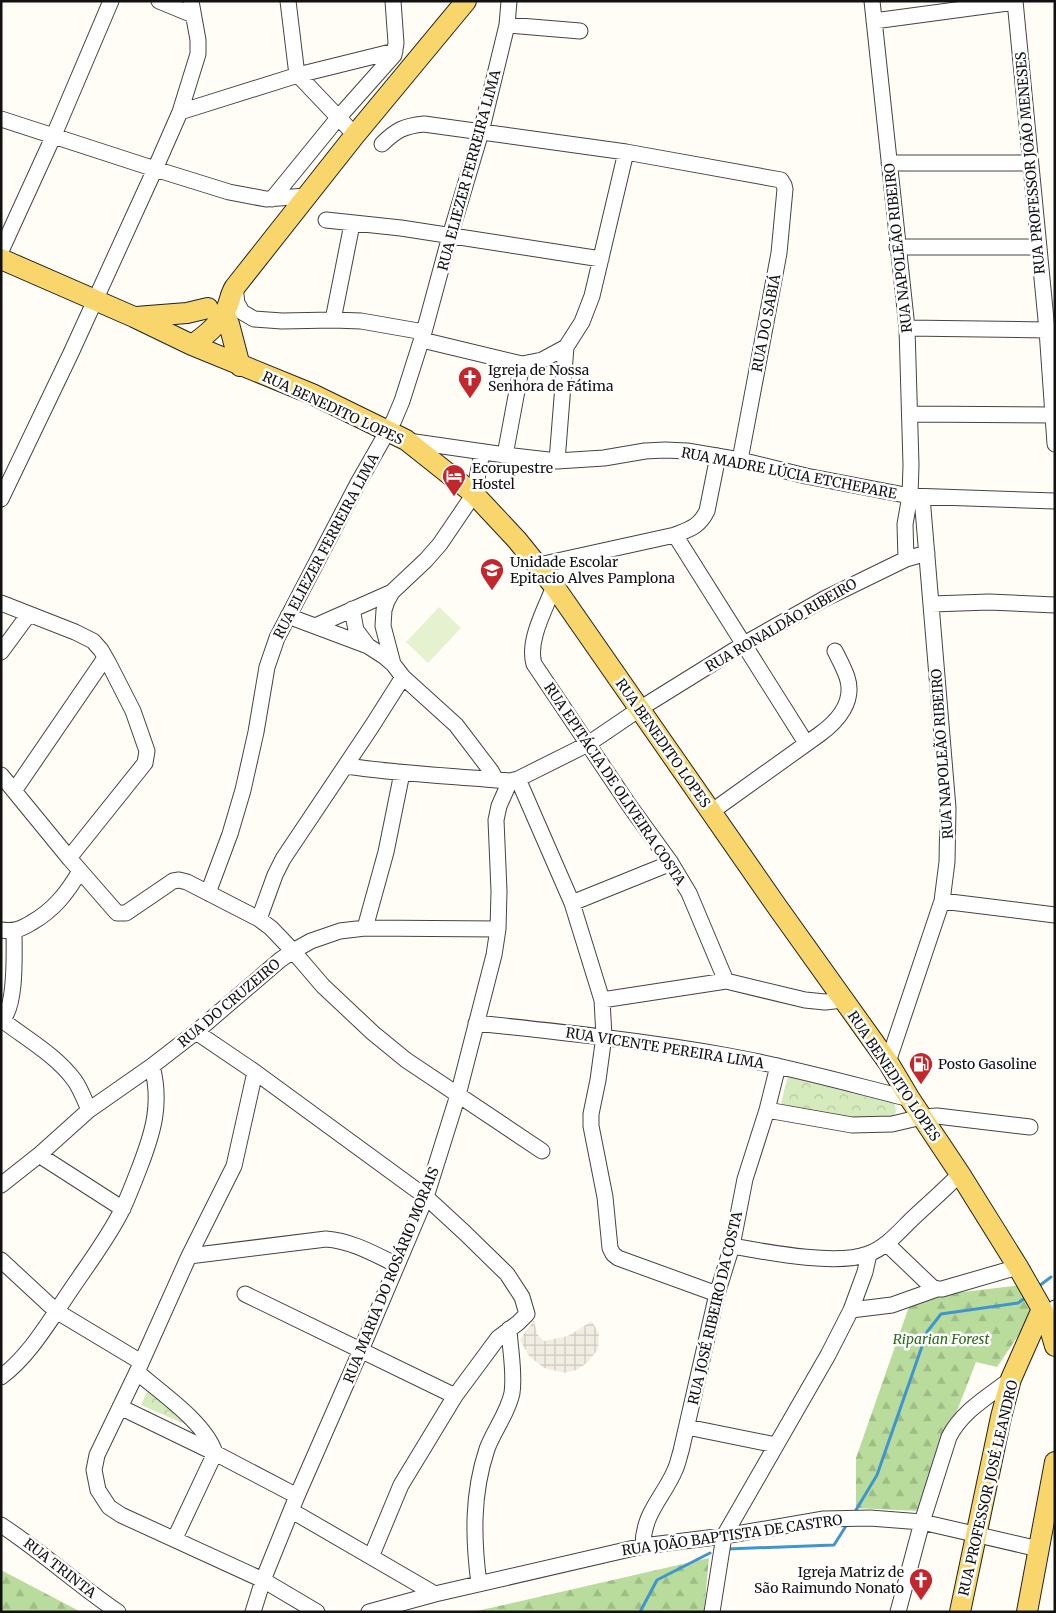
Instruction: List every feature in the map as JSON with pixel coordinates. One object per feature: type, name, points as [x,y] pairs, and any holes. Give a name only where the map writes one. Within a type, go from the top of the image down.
[{"type":"main road","points":[[134,317],[216,311],[227,308],[233,289],[355,135],[466,1]]},
{"type":"main road","name":"RUA BENEDITO LOPES","points":[[1,260],[134,317],[240,366],[312,394],[406,440],[474,494],[496,516],[554,586],[888,1062],[1049,1314],[1055,1346]]},
{"type":"main road","points":[[192,345],[191,333],[195,325],[216,311]]},
{"type":"main road","points":[[216,311],[229,324],[240,366]]},
{"type":"main road","name":"RUA PROFESSOR JOSÉ LEANDRO","points":[[960,1612],[1011,1379],[1049,1314]]},
{"type":"main road","points":[[1027,1612],[1055,1462]]},
{"type":"street","points":[[1,252],[54,135],[111,1]]},
{"type":"street","points":[[1,499],[95,300],[180,112],[198,54],[198,40],[192,8],[160,1]]},
{"type":"street","points":[[288,1],[298,75],[355,135]]},
{"type":"street","points":[[272,199],[395,51],[393,1]]},
{"type":"street","name":"RUA ELIEZER FERREIRA LIMA","points":[[208,893],[230,834],[243,790],[256,732],[267,667],[277,638],[402,401],[423,336],[481,132],[507,24],[509,1]]},
{"type":"street","name":"RUA NAPOLEÃO RIBEIRO","points":[[872,1],[907,328],[910,414],[916,496],[927,553],[948,808],[948,862],[942,902],[888,1062]]},
{"type":"street","points":[[874,22],[1015,1]]},
{"type":"street","name":"RUA PROFESSOR JOÃO MENESES","points":[[1015,1],[1047,330],[1055,444]]},
{"type":"street","points":[[507,24],[580,31]]},
{"type":"street","points":[[180,112],[298,75],[395,51]]},
{"type":"street","points":[[1,119],[229,192],[253,198],[272,199],[306,196]]},
{"type":"street","points":[[382,144],[393,133],[402,128],[424,124],[626,152],[587,312],[566,347],[557,461]]},
{"type":"street","name":"RUA DO SABIÁ","points":[[626,152],[777,179],[784,185],[779,253],[740,460]]},
{"type":"street","points":[[889,163],[1030,164]]},
{"type":"street","points":[[326,220],[401,228],[601,259]]},
{"type":"street","points":[[332,320],[352,224]]},
{"type":"street","points":[[898,248],[1038,247]]},
{"type":"street","points":[[233,289],[242,312],[254,319],[380,323],[522,364],[542,360],[566,347]]},
{"type":"street","points":[[907,328],[1047,330]]},
{"type":"street","points":[[504,455],[522,364]]},
{"type":"street","points":[[910,414],[1053,415]]},
{"type":"street","name":"RUA MADRE LÚCIA ETCHEPARE","points":[[406,440],[557,461],[604,458],[645,450],[665,450],[740,460],[806,476],[916,496],[1055,501]]},
{"type":"street","points":[[315,626],[392,592],[420,566],[440,544],[474,494],[482,452]]},
{"type":"street","points":[[538,565],[675,535],[693,528],[703,519],[710,500],[718,456]]},
{"type":"street","points":[[906,559],[905,524],[916,496]]},
{"type":"street","points":[[675,535],[806,743]]},
{"type":"street","name":"RUA RONALDÃO RIBEIRO","points":[[508,780],[588,744],[641,708],[744,644],[824,598],[906,559],[927,553]]},
{"type":"street","name":"RUA EPITÁCIA DE OLIVEIRA COSTA","points":[[554,586],[535,635],[532,657],[540,674],[671,863],[689,893],[726,981]]},
{"type":"street","points":[[392,592],[384,610],[383,626],[393,664]]},
{"type":"street","points":[[932,604],[989,602],[1055,605]]},
{"type":"street","points":[[1,603],[85,636],[93,641],[106,658],[133,711],[146,745],[145,763],[69,858]]},
{"type":"street","points":[[352,609],[356,630],[368,646]]},
{"type":"street","points":[[1,652],[29,614]]},
{"type":"street","points":[[288,616],[368,646],[393,664],[403,677],[456,725],[491,771],[508,780],[542,830],[572,903],[602,1000],[604,1036],[591,1114],[591,1126],[604,1197],[610,1248],[618,1258],[717,1294]]},
{"type":"street","points":[[711,812],[834,724],[847,700],[849,687],[848,678],[835,651]]},
{"type":"street","points":[[14,791],[106,658]]},
{"type":"street","points":[[259,919],[274,875],[282,859],[346,766],[403,677]]},
{"type":"street","points":[[346,766],[402,773],[508,780]]},
{"type":"street","points":[[365,928],[386,852],[402,773]]},
{"type":"street","points":[[1,775],[115,911],[126,913],[176,880],[187,882],[259,919],[271,928],[323,986],[406,1060],[542,1151]]},
{"type":"street","name":"RUA MARIA DO ROSÁRIO MORAIS","points":[[253,1612],[263,1580],[297,1496],[362,1350],[426,1197],[458,1095],[494,955],[498,929],[499,891],[496,820],[508,780]]},
{"type":"street","points":[[572,903],[671,863]]},
{"type":"street","points":[[80,871],[72,885],[53,908],[40,918],[8,931],[12,996],[10,1007],[2,1021],[44,1052],[67,1072],[77,1084],[89,1110]]},
{"type":"street","points":[[942,902],[1055,915]]},
{"type":"street","name":"RUA DO CRUZEIRO","points":[[1,1185],[39,1155],[89,1110],[152,1066],[196,1032],[292,951],[311,941],[340,932],[365,928],[498,929]]},
{"type":"street","points":[[602,1000],[726,981],[805,1000],[825,1002],[843,1000]]},
{"type":"street","name":"RUA VICENTE PEREIRA LIMA","points":[[476,1023],[604,1036],[702,1051],[778,1066],[910,1099]]},
{"type":"street","points":[[196,1032],[256,1072],[426,1197],[507,1274],[525,1303],[526,1314],[518,1323],[498,1338],[455,1396],[401,1485],[371,1558]]},
{"type":"street","points":[[1,1377],[28,1350],[99,1248],[123,1208],[147,1148],[156,1119],[158,1098],[152,1066]]},
{"type":"street","name":"RUA JOSÉ RIBEIRO DA COSTA","points":[[643,1546],[643,1531],[650,1513],[676,1469],[717,1294],[732,1246],[745,1179],[767,1110],[778,1066]]},
{"type":"street","points":[[256,1072],[237,1158],[189,1256],[97,1455],[94,1470],[98,1490],[109,1507],[263,1580],[317,1612]]},
{"type":"street","points":[[767,1110],[852,1125],[892,1124],[922,1117],[936,1116],[1030,1127]]},
{"type":"street","points":[[39,1155],[123,1208]]},
{"type":"street","points":[[732,1246],[767,1253],[836,1259],[854,1258],[869,1254],[887,1244],[960,1174]]},
{"type":"street","points":[[189,1256],[326,1239],[340,1240],[353,1244],[397,1265]]},
{"type":"street","points":[[887,1244],[926,1282],[937,1289]]},
{"type":"street","points":[[712,1612],[724,1536],[851,1310],[865,1272],[869,1254]]},
{"type":"street","points":[[1,1260],[56,1311],[139,1367],[198,1424],[208,1437],[215,1453],[176,1538]]},
{"type":"street","points":[[851,1310],[892,1305],[937,1289],[1018,1268]]},
{"type":"street","points":[[245,1294],[455,1396]]},
{"type":"street","points":[[479,1584],[474,1549],[476,1494],[488,1447],[511,1396],[513,1382],[509,1329]]},
{"type":"street","points":[[898,1612],[922,1522],[949,1437],[954,1427],[969,1411],[1011,1379]]},
{"type":"street","points":[[120,1407],[215,1453],[297,1496]]},
{"type":"street","points":[[687,1427],[776,1445]]},
{"type":"street","points":[[292,1511],[435,1594]]},
{"type":"street","name":"RUA JOÃO BAPTISTA DE CASTRO","points":[[369,1612],[435,1594],[643,1546],[724,1536],[824,1519],[870,1518],[922,1522],[1039,1549]]},
{"type":"street","name":"RUA TRINTA","points":[[1,1525],[37,1549],[118,1612]]},
{"type":"green space","points":[[439,607],[461,628],[428,663],[406,642]]},
{"type":"green space","points":[[788,1076],[889,1100],[895,1105],[896,1112],[892,1118],[840,1118],[784,1106],[781,1103]]},
{"type":"green space","name":"Riparian Forest","points":[[1023,1285],[1035,1311],[997,1367],[976,1362],[918,1511],[856,1508],[856,1458],[912,1298]]},
{"type":"green space","points":[[150,1385],[208,1434],[141,1405]]},
{"type":"green space","points":[[709,1558],[704,1612],[472,1612],[490,1608]]},
{"type":"green space","points":[[1,1570],[81,1612],[1,1612]]},
{"type":"shaded area","points":[[534,1320],[537,1334],[544,1341],[568,1336],[592,1321],[599,1334],[598,1349],[588,1362],[577,1370],[564,1373],[544,1368],[529,1356],[520,1340]]},
{"type":"waterway","points":[[1039,1286],[1051,1277]]},
{"type":"waterway","points":[[856,1510],[877,1475],[927,1332],[941,1314],[1018,1303],[1025,1298]]},
{"type":"waterway","points":[[727,1549],[834,1545],[846,1526]]},
{"type":"waterway","points":[[640,1612],[657,1580],[710,1553]]},
{"type":"place","name":"Igreja de Nossa Senhora de Fátima","points":[[470,399]]},
{"type":"place","name":"Ecorupestre Hostel","points":[[454,497]]},
{"type":"place","name":"Unidade Escolar Epitacio Alves Pamplona","points":[[492,591]]},
{"type":"place","name":"Posto Gasoline","points":[[921,1085]]},
{"type":"place","name":"Igreja Matriz de São Raimundo Nonato","points":[[921,1601]]}]
